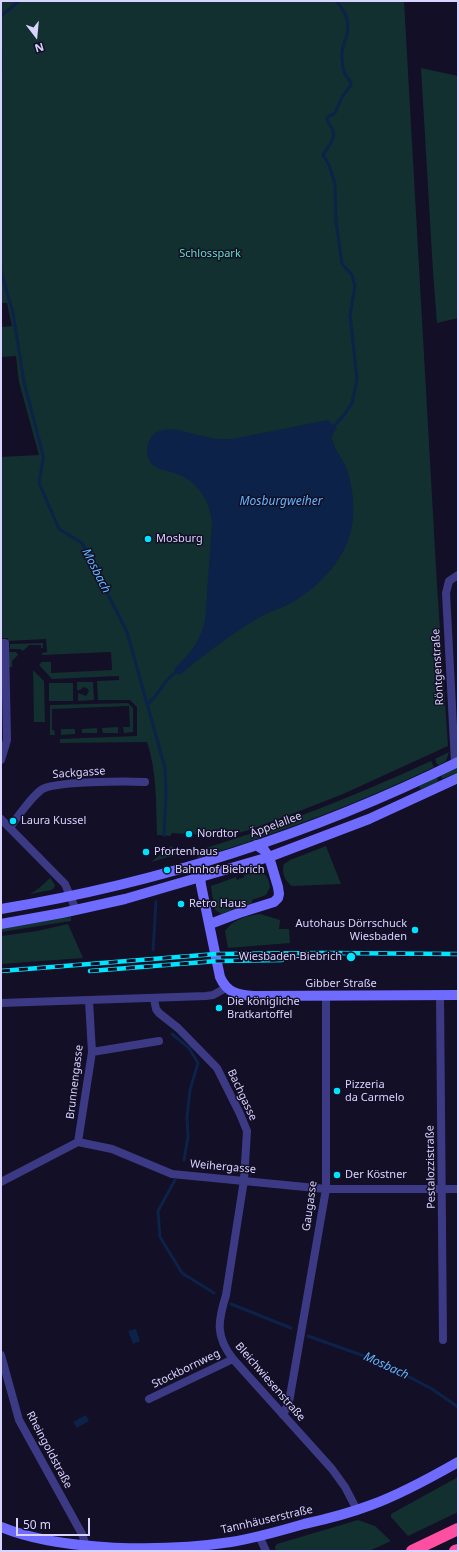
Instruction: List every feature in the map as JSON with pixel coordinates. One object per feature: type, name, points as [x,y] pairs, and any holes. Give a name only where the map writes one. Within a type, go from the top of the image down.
[{"type":"highway","points":[[412,1551],[458,1529]]},
{"type":"street","name":"Röntgenstraße","points":[[457,762],[453,738],[446,593],[449,581],[458,575]]},
{"type":"street","points":[[1,643],[4,643],[6,740],[1,760]]},
{"type":"street","name":"Äppelallee","points":[[1,909],[71,896],[147,878],[220,857],[351,810],[457,762]]},
{"type":"street","points":[[1,924],[125,899],[269,857],[363,821],[458,778]]},
{"type":"street","name":"Sackgasse","points":[[10,828],[41,790],[46,787],[126,781],[145,782]]},
{"type":"street","points":[[1,819],[65,884],[76,910]]},
{"type":"street","points":[[210,924],[276,901],[279,894],[278,887],[269,857],[264,850],[256,845]]},
{"type":"street","points":[[1,1003],[206,996],[213,995],[226,988],[220,977],[200,878],[200,873],[220,857]]},
{"type":"street","name":"Gibber Straße","points":[[226,988],[236,993],[246,995],[458,995]]},
{"type":"street","name":"Pestalozzistraße","points":[[440,995],[443,1189],[443,1340]]},
{"type":"street","name":"Gaugasse","points":[[283,1414],[289,1402],[326,1189],[326,996]]},
{"type":"street","name":"Bachgasse","points":[[154,998],[156,1009],[159,1013],[178,1028],[217,1068],[221,1075],[247,1131],[244,1180]]},
{"type":"street","name":"Brunnengasse","points":[[78,1142],[92,1052],[90,1001]]},
{"type":"street","points":[[92,1052],[159,1041]]},
{"type":"street","points":[[1,1182],[78,1142]]},
{"type":"street","name":"Weihergasse","points":[[78,1142],[112,1149],[172,1174],[326,1189],[458,1189]]},
{"type":"street","name":"Bleichwiesenstraße","points":[[244,1180],[226,1295],[220,1314],[219,1326],[223,1344],[233,1359],[332,1469],[345,1487],[356,1510]]},
{"type":"street","name":"Rheingoldstraße","points":[[1,1355],[19,1420],[82,1534],[87,1549]]},
{"type":"street","name":"Stockbornweg","points":[[149,1399],[233,1359]]},
{"type":"street","name":"Tannhäuserstraße","points":[[1,1527],[36,1538],[87,1549],[163,1548],[220,1544],[259,1536],[356,1510],[388,1499],[458,1462]]},
{"type":"street","points":[[259,1536],[266,1551]]},
{"type":"green space","name":"Schlosspark","points":[[1,1],[404,1],[437,585],[448,746],[343,794],[297,812],[249,830],[220,838],[206,836],[206,838],[201,837],[201,835],[192,834],[192,836],[187,836],[187,834],[172,833],[170,836],[157,835],[153,765],[147,742],[60,743],[60,739],[137,736],[137,707],[130,700],[98,700],[97,681],[119,680],[119,676],[52,679],[39,665],[42,662],[51,662],[51,673],[112,670],[111,652],[42,655],[42,653],[47,652],[46,639],[8,641],[8,638],[1,638],[1,457],[39,455],[19,382],[16,356],[1,357],[1,327],[12,326],[7,303],[1,303]]},
{"type":"green space","points":[[421,68],[458,76],[458,318],[437,323],[433,272]]},
{"type":"green space","points":[[43,643],[43,648],[41,648],[41,645],[29,645],[23,651],[20,649],[10,649],[10,644]]},
{"type":"green space","points":[[9,652],[16,652],[18,655],[12,661],[12,667],[9,667]]},
{"type":"green space","points":[[33,670],[44,681],[45,722],[34,722]]},
{"type":"green space","points":[[77,682],[93,682],[94,700],[78,701],[78,693],[86,696],[89,691],[84,687],[77,690]]},
{"type":"green space","points":[[49,683],[73,683],[73,701],[49,701]]},
{"type":"green space","points":[[128,703],[133,708],[133,732],[124,733],[123,727],[130,727],[129,706],[52,709],[52,730],[54,730],[55,735],[50,735],[50,705]]},
{"type":"green space","points":[[118,727],[118,733],[103,733],[102,728]]},
{"type":"green space","points":[[97,728],[97,733],[82,733],[82,729]]},
{"type":"green space","points":[[61,729],[75,729],[75,734],[61,735]]},
{"type":"green space","points":[[449,752],[446,761],[439,765],[437,764],[435,759]]},
{"type":"green space","points":[[431,761],[434,767],[405,781],[288,828],[198,858],[197,853],[199,850],[316,810]]},
{"type":"green space","points":[[458,767],[458,772],[442,779],[441,776]]},
{"type":"green space","points":[[437,777],[438,782],[421,789],[419,788],[420,786]]},
{"type":"green space","points":[[171,846],[183,853],[151,862]]},
{"type":"green space","points":[[326,846],[341,884],[292,886],[283,874],[284,864],[290,860]]},
{"type":"green space","points":[[257,871],[265,874],[268,879],[270,887],[266,895],[252,900],[252,903],[221,914],[214,909],[211,886],[236,877],[237,880],[244,877],[244,875]]},
{"type":"green space","points":[[50,878],[55,885],[54,888],[51,890],[30,894],[38,889]]},
{"type":"green space","points":[[260,914],[280,920],[279,929],[289,929],[290,943],[228,948],[225,931],[228,927],[236,921]]},
{"type":"green space","points":[[71,917],[71,921],[1,932],[1,928]]},
{"type":"green space","points":[[68,924],[83,958],[1,964],[1,936],[37,931]]},
{"type":"green space","points":[[458,1477],[458,1512],[408,1536],[391,1517],[391,1514]]},
{"type":"green space","points":[[358,1520],[375,1526],[391,1541],[369,1551],[276,1551],[275,1547],[277,1544]]},
{"type":"water","name":"Mosburgweiher","points":[[328,420],[337,429],[334,432],[332,440],[347,469],[353,497],[352,525],[343,552],[324,577],[301,597],[252,622],[220,643],[181,674],[176,674],[174,670],[195,646],[205,620],[212,523],[211,515],[205,499],[196,486],[182,476],[159,469],[152,464],[147,454],[150,439],[158,432],[168,429],[213,438],[232,439]]},
{"type":"water","points":[[136,1329],[140,1341],[133,1344],[128,1331]]},
{"type":"water","points":[[86,1415],[89,1421],[77,1428],[73,1422]]},
{"type":"waterway","name":"Mosbach","points":[[1,16],[19,1]]},
{"type":"waterway","points":[[334,426],[352,403],[357,379],[350,315],[355,286],[352,275],[342,264],[336,221],[335,184],[329,165],[323,155],[333,139],[332,128],[327,119],[335,113],[342,97],[351,85],[344,72],[342,58],[342,49],[347,33],[348,23],[345,14],[336,1]]},
{"type":"waterway","name":"Mosbach","points":[[1,51],[1,72]]},
{"type":"waterway","name":"Mosbach","points":[[1,271],[13,313],[24,382],[43,455],[39,483],[59,529],[82,543],[127,632],[165,768],[166,793],[164,836]]},
{"type":"waterway","points":[[147,704],[155,697],[167,680],[175,673]]},
{"type":"waterway","name":"Mosbach","points":[[153,950],[156,902]]},
{"type":"waterway","name":"Mosbach","points":[[172,1034],[189,1048],[198,1063],[190,1090],[187,1117],[188,1137],[184,1160]]},
{"type":"waterway","name":"Mosbach","points":[[175,1180],[158,1211],[160,1237],[182,1273],[214,1293]]},
{"type":"waterway","name":"Mosbach","points":[[231,1304],[291,1328]]},
{"type":"waterway","name":"Mosbach","points":[[308,1336],[381,1362],[432,1389],[458,1407]]},
{"type":"railway","points":[[1,971],[216,954],[458,954]]},
{"type":"railway","points":[[90,971],[217,961],[282,960]]},
{"type":"place","name":"Mosburg","points":[[148,539]]},
{"type":"place","name":"Laura Kussel","points":[[13,821]]},
{"type":"place","name":"Nordtor","points":[[189,834]]},
{"type":"place","name":"Pfortenhaus","points":[[146,852]]},
{"type":"place","name":"Bahnhof Biebrich","points":[[167,870]]},
{"type":"place","name":"Retro Haus","points":[[181,904]]},
{"type":"place","name":"Autohaus Dörrschuck Wiesbaden","points":[[415,930]]},
{"type":"place","name":"Wiesbaden-Biebrich","points":[[351,957]]},
{"type":"place","name":"Die königliche Bratkartoffel","points":[[219,1008]]},
{"type":"place","name":"Pizzeria da Carmelo","points":[[337,1091]]},
{"type":"place","name":"Der Köstner","points":[[337,1175]]}]
